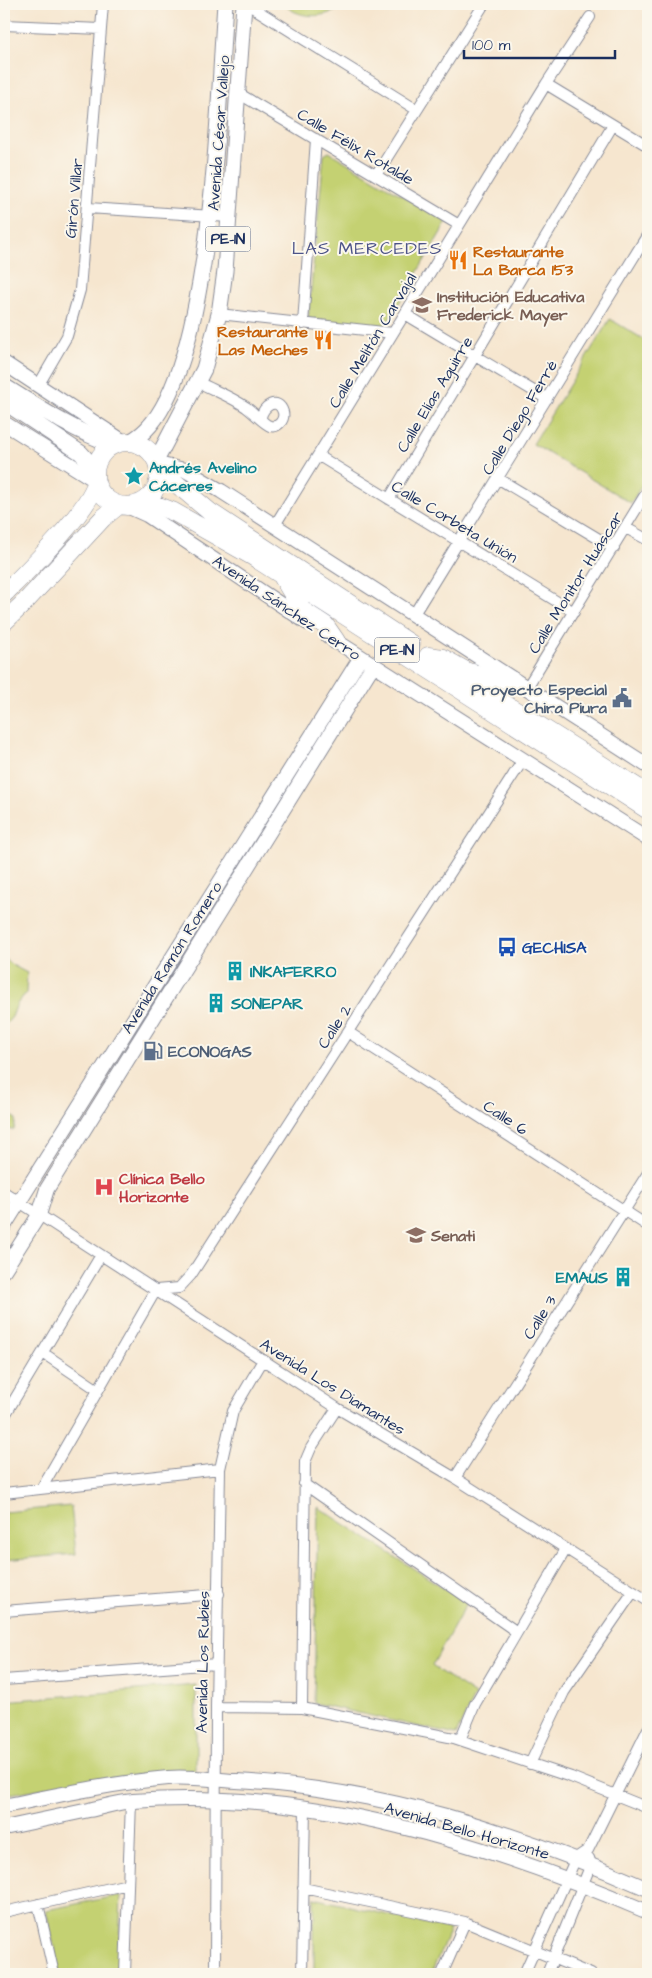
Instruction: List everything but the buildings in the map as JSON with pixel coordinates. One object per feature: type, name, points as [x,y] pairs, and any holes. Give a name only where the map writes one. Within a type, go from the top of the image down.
[{"type":"highway","name":"PE-1N","points":[[157,464],[157,486],[150,496],[129,505],[105,498],[95,478],[101,454],[122,443],[143,446],[157,464],[210,512],[428,656],[648,794]]},
{"type":"highway","points":[[4,594],[85,505],[95,478]]},
{"type":"highway","name":"Avenida Sánchez Cerro","points":[[129,505],[153,504],[174,512],[280,574],[648,810]]},
{"type":"highway","points":[[4,622],[109,512],[129,505]]},
{"type":"highway","points":[[38,558],[53,572]]},
{"type":"highway","points":[[280,574],[302,610],[325,625],[336,641]]},
{"type":"highway","points":[[428,656],[443,658],[468,672],[519,685]]},
{"type":"main road","name":"Avenida César Vallejo","points":[[122,443],[139,437],[148,429],[161,407],[182,360],[197,304],[209,216],[225,4]]},
{"type":"main road","name":"Avenida César Vallejo","points":[[157,464],[198,382],[219,314],[230,217],[246,4]]},
{"type":"main road","points":[[4,386],[59,420],[92,437],[122,443]]},
{"type":"main road","points":[[4,402],[81,453],[95,478]]},
{"type":"main road","points":[[4,415],[23,414]]},
{"type":"street","name":"Girón Villar","points":[[38,386],[67,336],[75,314],[80,290],[103,4]]},
{"type":"street","points":[[246,4],[417,110]]},
{"type":"street","points":[[376,175],[484,4]]},
{"type":"street","name":"Calle Melitón Carvajal","points":[[275,525],[546,84],[590,17]]},
{"type":"street","points":[[4,26],[101,29]]},
{"type":"street","points":[[546,84],[648,146]]},
{"type":"street","name":"Calle Félix Rotalde","points":[[238,93],[459,225]]},
{"type":"street","name":"Calle Elías Aguirre","points":[[389,499],[613,125]]},
{"type":"street","points":[[303,324],[316,140]]},
{"type":"street","points":[[88,208],[230,217]]},
{"type":"street","name":"Calle Diego Ferré","points":[[414,614],[645,248],[648,234]]},
{"type":"street","points":[[219,314],[393,333]]},
{"type":"street","points":[[405,314],[548,399]]},
{"type":"street","points":[[4,363],[122,443]]},
{"type":"street","points":[[198,382],[242,405],[261,418]]},
{"type":"street","points":[[4,423],[95,478]]},
{"type":"street","name":"Calle Corbeta Unión","points":[[319,456],[574,612]]},
{"type":"street","points":[[157,464],[185,470],[275,525],[414,614],[519,685],[648,766]]},
{"type":"street","points":[[499,479],[614,548]]},
{"type":"street","name":"Calle Monitor Huáscar","points":[[519,685],[574,612],[648,490]]},
{"type":"street","name":"Avenida Sánchez Cerro","points":[[129,505],[147,515],[336,641],[648,839]]},
{"type":"street","points":[[626,528],[648,540]]},
{"type":"street","name":"Avenida Ramón Romero","points":[[4,1226],[361,657]]},
{"type":"street","name":"Avenida Ramón Romero","points":[[4,1270],[39,1215],[47,1189],[374,665]]},
{"type":"street","name":"Calle 2","points":[[156,1290],[179,1288],[191,1275],[523,760]]},
{"type":"street","points":[[132,1024],[145,1032]]},
{"type":"street","name":"Calle 6","points":[[348,1032],[648,1226]]},
{"type":"street","points":[[118,1047],[130,1055]]},
{"type":"street","name":"Calle 3","points":[[455,1478],[648,1173]]},
{"type":"street","name":"Avenida Los Diamantes","points":[[4,1192],[337,1408],[455,1478],[648,1602]]},
{"type":"street","points":[[4,1417],[101,1255]]},
{"type":"street","points":[[41,1489],[156,1290]]},
{"type":"street","points":[[44,1353],[98,1390]]},
{"type":"street","name":"Avenida Los Rubíes","points":[[215,1974],[216,1664],[219,1594],[220,1469],[233,1411],[263,1360]]},
{"type":"street","points":[[302,1708],[305,1462],[337,1408]]},
{"type":"street","points":[[4,1492],[220,1469]]},
{"type":"street","points":[[304,1484],[517,1632]]},
{"type":"street","points":[[460,1740],[475,1704],[566,1549]]},
{"type":"street","points":[[530,1764],[564,1692],[634,1592]]},
{"type":"street","points":[[4,1611],[219,1594]]},
{"type":"street","points":[[4,1680],[216,1664]]},
{"type":"street","points":[[216,1707],[302,1708],[460,1740],[615,1794],[648,1808]]},
{"type":"street","points":[[524,1974],[576,1858],[588,1850],[648,1729]]},
{"type":"street","name":"Avenida Bello Horizonte","points":[[4,1806],[81,1790],[170,1778],[274,1782],[382,1799],[482,1825],[576,1858],[648,1889]]},
{"type":"street","points":[[125,1974],[131,1801]]},
{"type":"street","name":"Avenida Bello Horizonte","points":[[4,1828],[131,1801],[215,1801],[305,1807],[410,1828],[583,1884],[648,1912]]},
{"type":"street","points":[[302,1974],[305,1807]]},
{"type":"street","points":[[547,1974],[591,1864],[588,1850]]},
{"type":"street","points":[[4,1912],[128,1884]]},
{"type":"street","points":[[303,1888],[465,1922],[535,1949],[591,1974]]},
{"type":"street","points":[[38,1904],[54,1974]]},
{"type":"street","points":[[442,1974],[465,1922]]},
{"type":"green space","points":[[283,4],[308,6],[349,4],[333,12],[316,16],[299,13]]},
{"type":"green space","points":[[329,152],[447,222],[385,327],[308,319],[324,155]]},
{"type":"green space","points":[[610,319],[648,342],[648,475],[631,503],[533,444]]},
{"type":"green space","points":[[4,958],[27,973],[26,993],[17,1004],[12,1017],[4,1026]]},
{"type":"green space","points":[[4,1110],[16,1119],[14,1130],[4,1129]]},
{"type":"green space","points":[[71,1506],[76,1554],[4,1560],[4,1512]]},
{"type":"green space","points":[[318,1507],[467,1603],[432,1666],[475,1695],[456,1735],[314,1703]]},
{"type":"green space","points":[[196,1685],[196,1770],[98,1779],[4,1795],[4,1701]]},
{"type":"green space","points":[[121,1895],[118,1974],[60,1974],[46,1910]]},
{"type":"green space","points":[[314,1898],[450,1929],[431,1974],[314,1974]]},
{"type":"place","name":"Restaurante La Barca 153","points":[[458,260]]},
{"type":"place","name":"Institución Educativa Frederick Mayer","points":[[422,305]]},
{"type":"place","name":"Restaurante Las Meches","points":[[323,340]]},
{"type":"place","name":"Andrés Avelino Cáceres","points":[[134,476]]},
{"type":"place","name":"Proyecto Especial Chira Piura","points":[[622,698]]},
{"type":"place","name":"GECHISA","points":[[507,947]]},
{"type":"place","name":"INKAFERRO","points":[[235,971]]},
{"type":"place","name":"SONEPAR","points":[[216,1003]]},
{"type":"place","name":"ECONOGAS","points":[[153,1051]]},
{"type":"place","name":"Clínica Bello Horizonte","points":[[104,1187]]},
{"type":"place","name":"Senati","points":[[416,1235]]},
{"type":"place","name":"EMAUS","points":[[623,1277]]},
{"type":"district","name":"LAS MERCEDES","points":[[367,248]]}]
